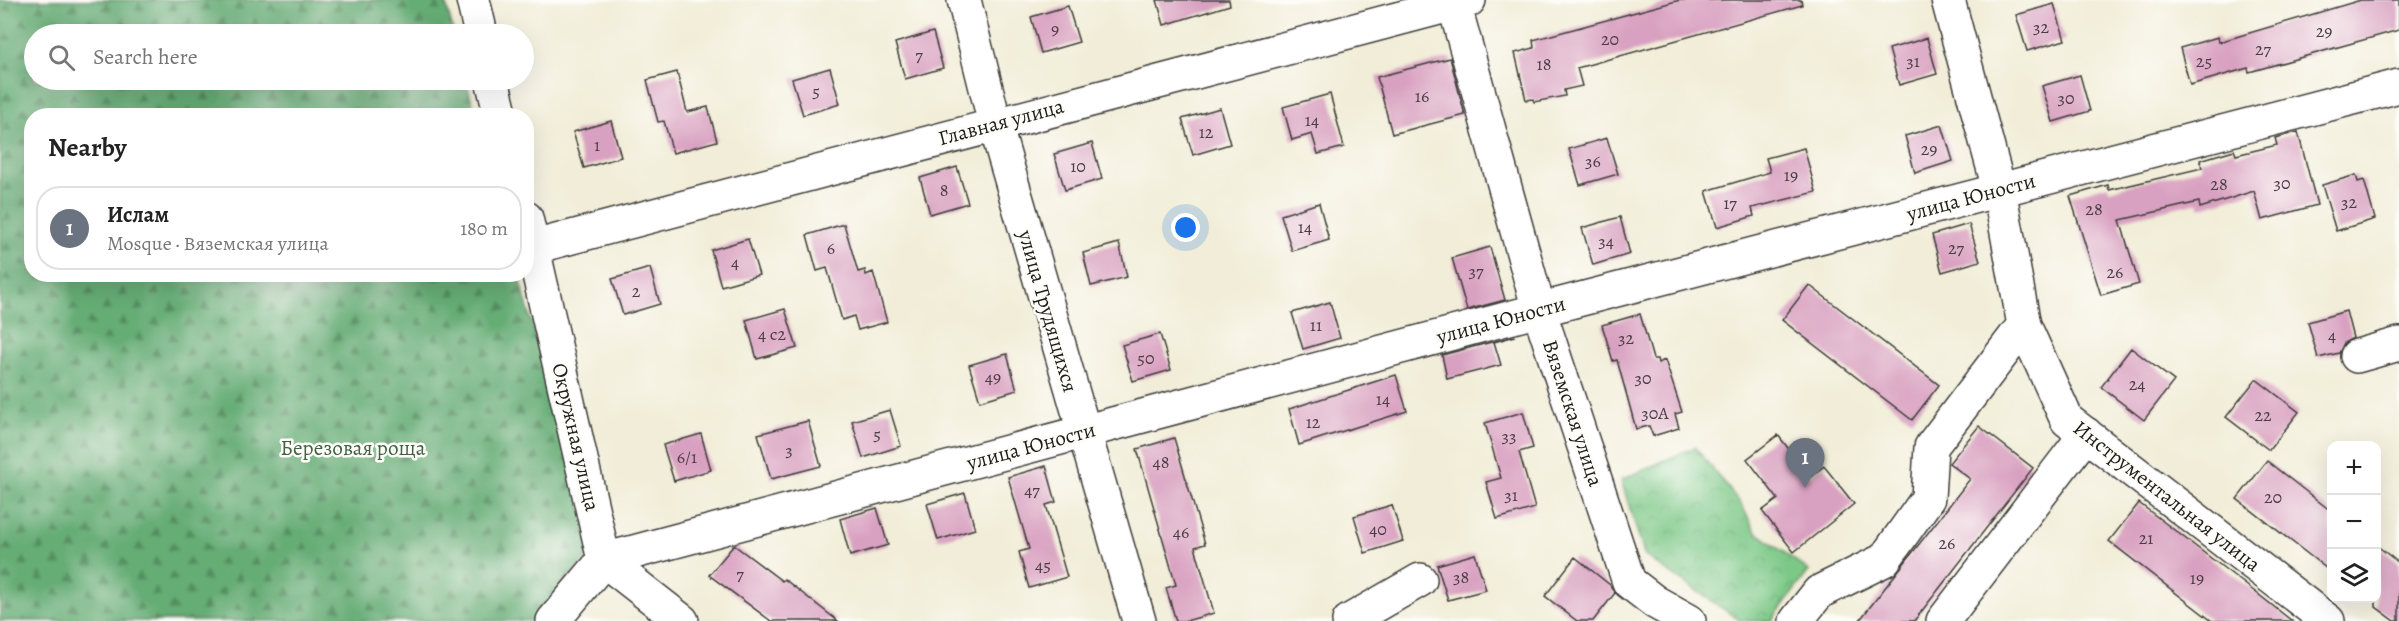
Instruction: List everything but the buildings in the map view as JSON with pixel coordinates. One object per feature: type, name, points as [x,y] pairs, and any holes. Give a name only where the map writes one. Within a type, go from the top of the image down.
[{"type":"street","points":[[473,0],[479,24]]},
{"type":"street","name":"улица Трудящихся","points":[[964,0],[995,124],[1082,432],[1139,621]]},
{"type":"street","name":"Инструментальная улица","points":[[1948,0],[1999,189],[2024,325],[2067,420],[2328,621]]},
{"type":"street","name":"Главная улица","points":[[534,231],[995,124],[1459,1]]},
{"type":"street","name":"Вяземская улица","points":[[1459,1],[1539,310],[1629,582],[1655,602],[1689,621]]},
{"type":"street","name":"улица Юности","points":[[604,560],[1539,310],[2399,86]]},
{"type":"street","points":[[494,90],[499,108]]},
{"type":"street","name":"Окружная улица","points":[[534,250],[604,560]]},
{"type":"street","points":[[1796,621],[1819,592],[1884,560],[1928,498],[1930,447],[2024,325]]},
{"type":"street","points":[[2357,356],[2399,344]]},
{"type":"street","points":[[1942,621],[2086,434]]},
{"type":"street","points":[[553,621],[604,560],[682,621]]},
{"type":"street","points":[[1349,621],[1420,580]]},
{"type":"green space","name":"Березовая роща","points":[[0,0],[445,0],[451,24],[24,24],[24,90],[469,90],[474,108],[24,108],[24,282],[521,282],[593,550],[532,621],[0,621]]},
{"type":"green space","points":[[1695,447],[1741,504],[1755,531],[1809,571],[1771,621],[1741,621],[1645,556],[1621,480]]},
{"type":"place","name":"Ислам","points":[[1805,488]]}]
